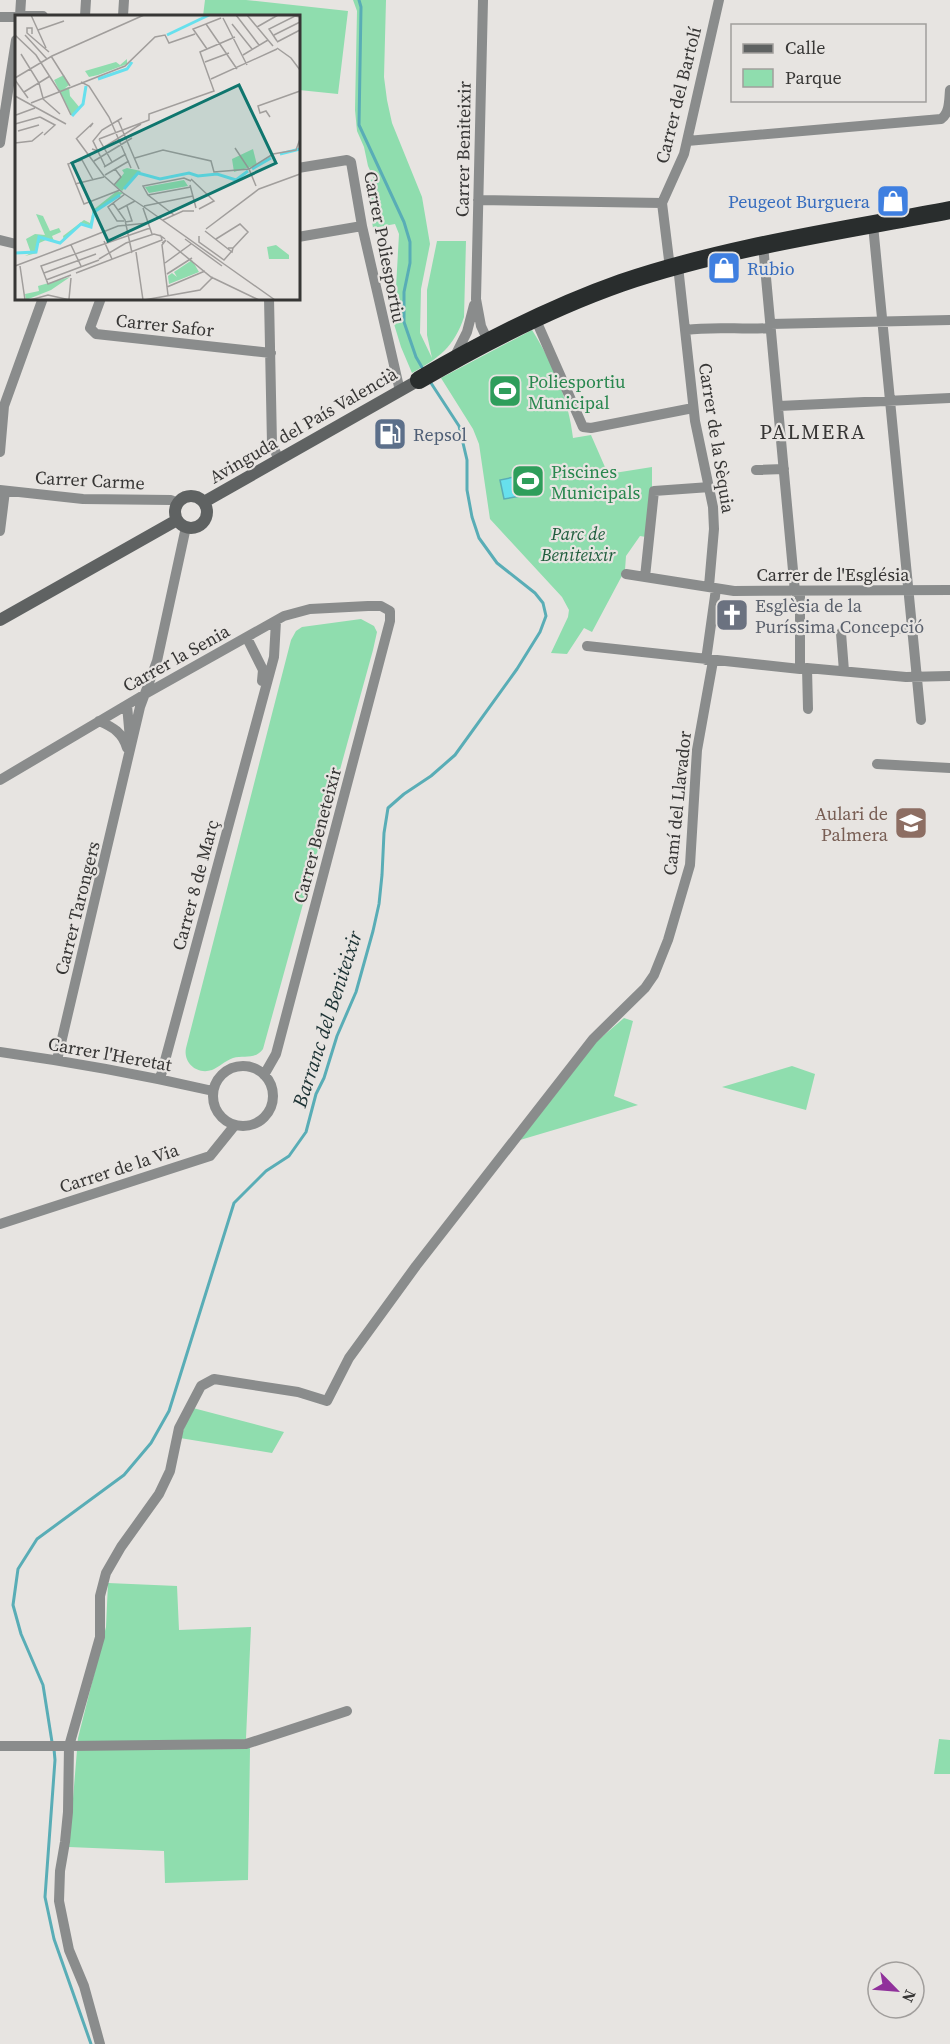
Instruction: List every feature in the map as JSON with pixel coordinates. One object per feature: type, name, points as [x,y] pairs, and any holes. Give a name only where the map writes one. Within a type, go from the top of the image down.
[{"type":"highway","points":[[419,380],[535,318],[605,289],[674,267],[763,245],[950,210]]},
{"type":"main road","name":"Avinguda del País Valencià","points":[[204,502],[419,380]]},
{"type":"main road","points":[[184,497],[198,497],[204,502],[207,511],[205,520],[196,528],[181,523],[175,513],[178,503],[184,497]]},
{"type":"main road","points":[[0,620],[181,523]]},
{"type":"street","points":[[19,15],[21,0]]},
{"type":"street","points":[[123,15],[124,0]]},
{"type":"street","name":"Carrer Beniteixir","points":[[483,0],[476,299],[483,344]]},
{"type":"street","name":"Carrer del Bartolí","points":[[674,267],[663,203],[681,162],[687,141],[719,0]]},
{"type":"street","points":[[0,17],[15,16]]},
{"type":"street","points":[[0,143],[15,46]]},
{"type":"street","points":[[687,141],[941,119],[946,116],[948,110],[950,90]]},
{"type":"street","name":"Carrer Poliesportiu","points":[[300,168],[347,160],[351,162],[362,226],[399,391]]},
{"type":"street","points":[[478,200],[663,203]]},
{"type":"street","points":[[873,225],[921,720]]},
{"type":"street","points":[[300,237],[362,226]]},
{"type":"street","points":[[0,240],[15,244]]},
{"type":"street","points":[[763,245],[808,709]]},
{"type":"street","name":"Carrer de la Sèquia","points":[[674,267],[686,330],[693,408],[710,487],[714,529],[710,660]]},
{"type":"street","name":"Carrer Beniteixir","points":[[448,363],[463,343],[476,299]]},
{"type":"street","points":[[0,452],[6,400],[42,300]]},
{"type":"street","name":"Carrer Safor","points":[[100,300],[90,328],[96,334],[271,353]]},
{"type":"street","points":[[269,300],[272,444],[279,460]]},
{"type":"street","points":[[535,318],[583,427],[591,428],[693,408]]},
{"type":"street","points":[[686,330],[706,327],[747,329],[881,321],[950,320]]},
{"type":"street","points":[[470,324],[471,337],[483,344]]},
{"type":"street","points":[[779,406],[950,398]]},
{"type":"street","points":[[756,470],[784,469]]},
{"type":"street","points":[[645,577],[654,491],[710,487]]},
{"type":"street","points":[[0,531],[2,490]]},
{"type":"street","name":"Carrer Carme","points":[[2,490],[83,499],[171,500],[178,503]]},
{"type":"street","name":"Carrer Tarongers","points":[[57,1060],[129,764],[140,707],[157,661],[181,523]]},
{"type":"street","name":"Carrer de l'Església","points":[[626,574],[712,588],[798,592],[950,590]]},
{"type":"street","name":"Carrer la Senia","points":[[0,780],[147,693],[294,612],[310,609],[381,606]]},
{"type":"street","name":"Carrer Beneteixir","points":[[264,1075],[276,1054],[390,621],[390,611],[381,606]]},
{"type":"street","name":"Carrer 8 de Març","points":[[160,1079],[274,657],[276,621]]},
{"type":"street","points":[[866,629],[913,629]]},
{"type":"street","points":[[841,633],[844,671]]},
{"type":"street","name":"Carrer 8 de Març","points":[[247,638],[263,670],[261,700]]},
{"type":"street","points":[[587,646],[803,668],[917,677],[950,676]]},
{"type":"street","name":"Camí del Llavador","points":[[65,1746],[100,1637],[100,1596],[106,1573],[121,1547],[159,1494],[170,1471],[179,1428],[198,1391],[205,1383],[214,1379],[298,1392],[327,1401],[349,1358],[416,1266],[593,1039],[645,988],[660,963],[690,865],[697,750],[710,660]]},
{"type":"street","name":"Carrer Tarongers","points":[[126,705],[130,731],[129,764]]},
{"type":"street","name":"Carrer Tarongers","points":[[99,721],[110,726],[124,738],[129,764]]},
{"type":"street","points":[[877,764],[950,768]]},
{"type":"street","name":"Carrer l'Heretat","points":[[0,1052],[57,1060],[213,1091]]},
{"type":"street","points":[[247,1066],[264,1075],[272,1090],[273,1099],[266,1115],[252,1125],[235,1125],[227,1122],[215,1109],[213,1091],[216,1082],[229,1070],[247,1066]]},
{"type":"street","name":"Carrer de la Via","points":[[0,1224],[210,1155],[235,1125]]},
{"type":"street","points":[[0,1746],[246,1744],[347,1711]]},
{"type":"street","points":[[65,1746],[68,1812],[60,1870],[59,1901],[69,1950],[84,1986],[100,2044]]},
{"type":"green space","points":[[205,0],[246,0],[348,11],[338,94],[300,90],[300,15],[203,15]]},
{"type":"green space","points":[[353,0],[386,0],[384,77],[387,100],[392,123],[422,197],[430,244],[421,289],[420,333],[432,358],[427,335],[427,290],[437,241],[466,241],[464,317],[460,327],[444,351],[412,373],[394,324],[399,234],[395,224],[373,228],[366,181],[374,179],[357,131],[355,110],[357,11]]},
{"type":"green space","name":"Parc de Beniteixir","points":[[532,330],[558,382],[568,410],[573,438],[591,435],[608,474],[652,467],[646,537],[640,536],[626,556],[625,570],[592,632],[584,628],[567,654],[551,653],[569,610],[562,597],[490,519],[479,444],[473,429],[441,378]]},
{"type":"green space","points":[[361,619],[374,626],[377,632],[373,650],[263,1049],[256,1055],[233,1058],[212,1070],[201,1071],[189,1063],[186,1048],[291,640],[296,631],[302,627]]},
{"type":"green space","points":[[624,1018],[633,1021],[614,1096],[638,1105],[520,1140],[596,1042]]},
{"type":"green space","points":[[792,1066],[815,1074],[806,1110],[722,1087]]},
{"type":"green space","points":[[193,1408],[284,1432],[272,1453],[180,1438]]},
{"type":"green space","points":[[108,1583],[177,1586],[179,1630],[251,1627],[246,1738],[250,1749],[248,1880],[165,1883],[164,1851],[69,1847],[78,1738],[106,1627]]},
{"type":"green space","points":[[939,1739],[950,1740],[950,1774],[934,1774]]},
{"type":"water","points":[[539,472],[543,492],[504,499],[500,480]]},
{"type":"waterway","name":"Barranc del Beniteixir","points":[[359,0],[361,7],[359,125],[404,222],[410,242],[410,263],[404,292],[404,322],[416,357],[423,369]]},
{"type":"waterway","name":"Barranc del Beniteixir","points":[[52,1742],[43,1685],[21,1634],[13,1605],[18,1569],[37,1539],[124,1475],[151,1443],[169,1411],[234,1203],[266,1171],[289,1156],[306,1132],[316,1094],[356,992],[373,931],[379,904],[388,808],[455,755],[517,669],[540,632],[546,616],[543,603],[535,593],[497,563],[479,538],[467,490],[467,460],[459,426],[429,380]]},
{"type":"waterway","name":"Barranc del Beniteixir","points":[[54,1749],[45,1897],[54,1939],[91,2044]]},
{"type":"place","name":"Peugeot Burguera","points":[[893,201]]},
{"type":"place","name":"Rubio","points":[[724,268]]},
{"type":"place","name":"Poliesportiu Municipal","points":[[505,391]]},
{"type":"place","name":"Repsol","points":[[390,434]]},
{"type":"place","name":"Piscines Municipals","points":[[528,481]]},
{"type":"place","name":"Esglèsia de la Puríssima Concepció","points":[[732,615]]},
{"type":"place","name":"Aulari de Palmera","points":[[911,823]]},
{"type":"district","name":"PALMERA","points":[[813,431]]}]
